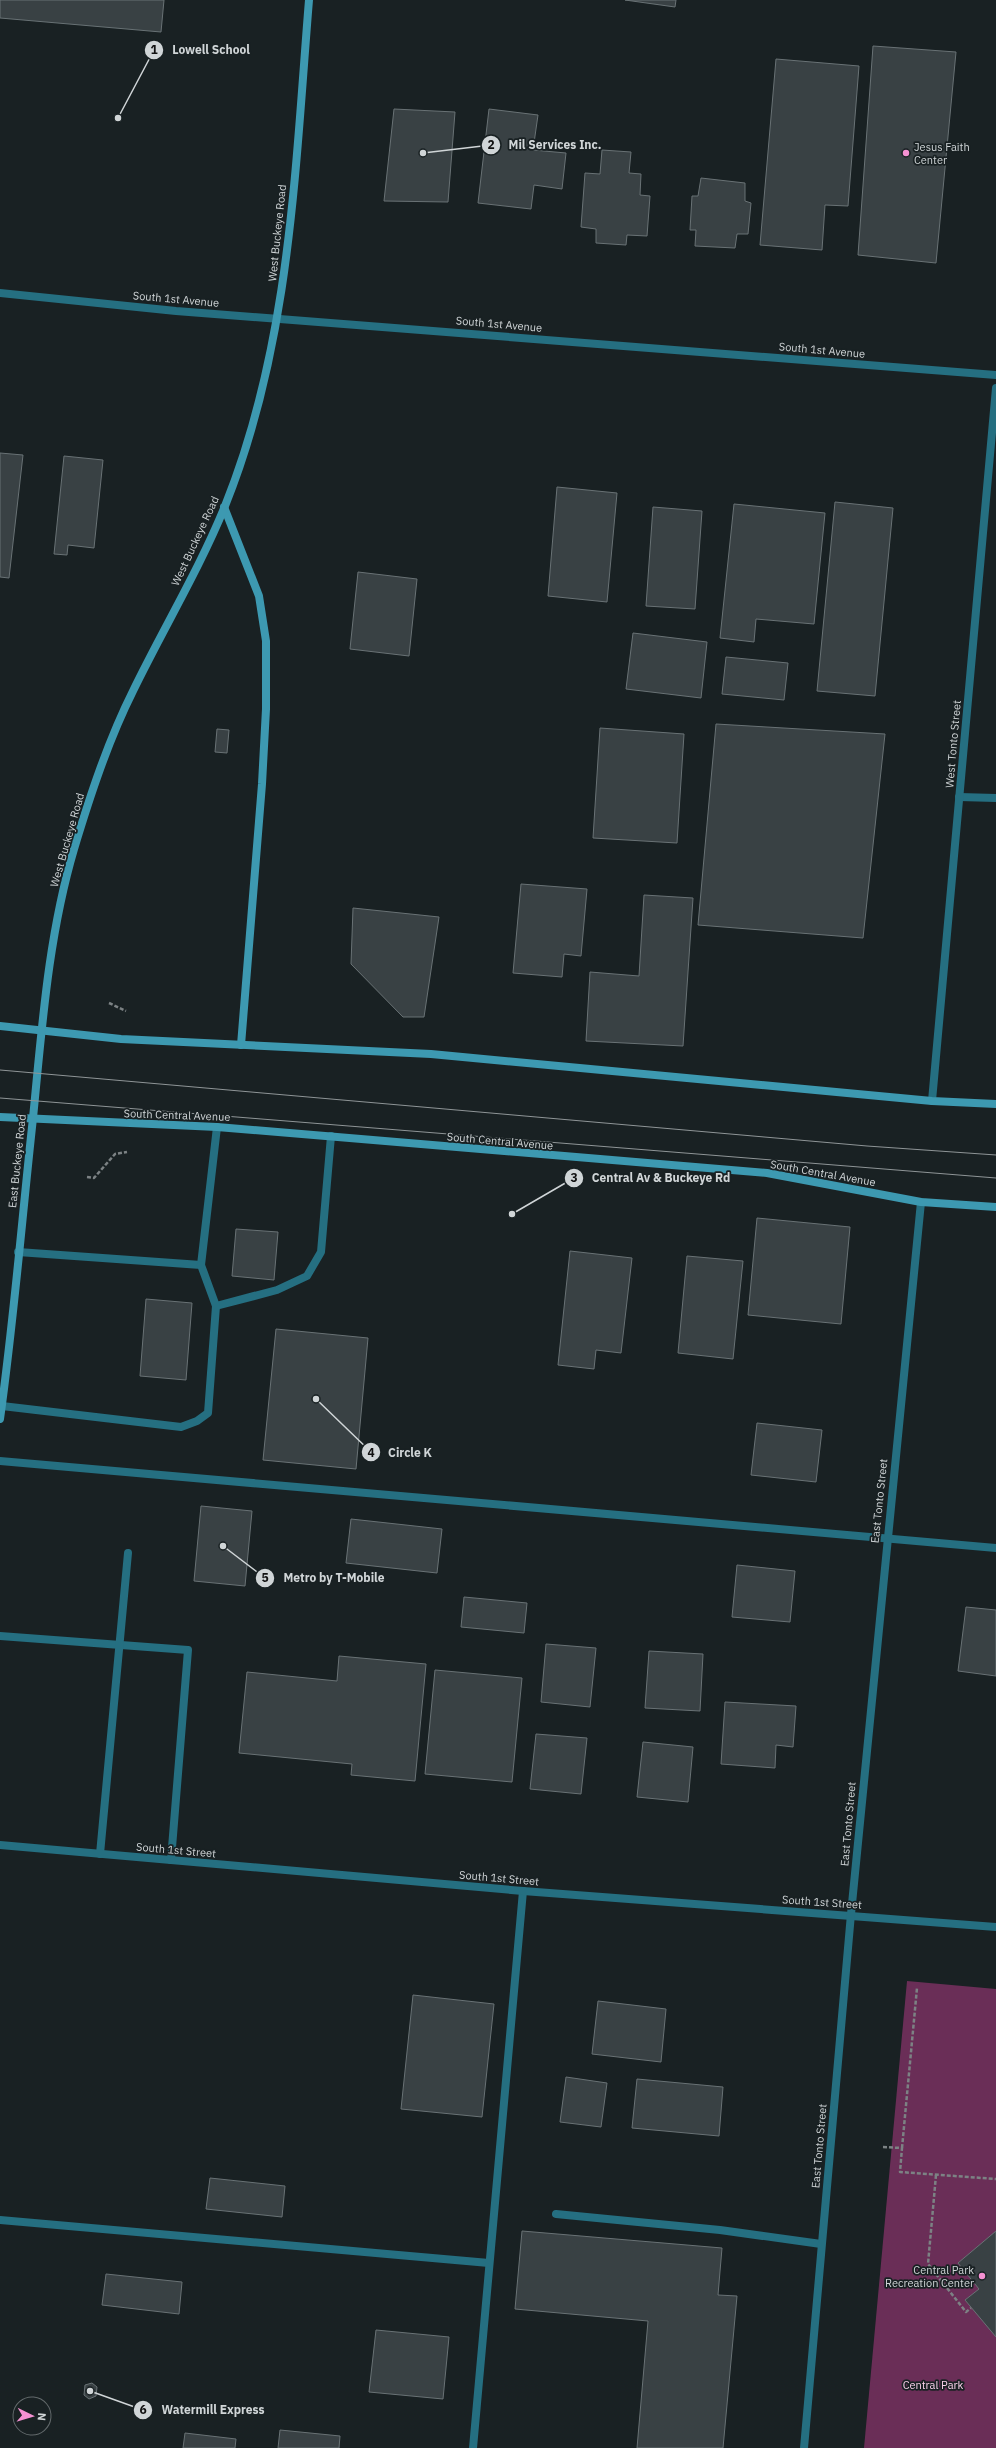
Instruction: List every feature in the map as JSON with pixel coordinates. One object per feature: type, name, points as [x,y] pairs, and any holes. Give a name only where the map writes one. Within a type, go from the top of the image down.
[{"type":"main road","name":"West Buckeye Road","points":[[36,1074],[40,1032],[59,917],[73,853],[92,791],[133,691],[224,507],[252,427],[278,318],[289,245],[309,0]]},
{"type":"main road","points":[[224,507],[259,596],[266,641],[266,709],[262,776],[241,1045]]},
{"type":"main road","points":[[0,1026],[40,1032],[121,1039],[431,1054],[932,1101],[996,1104]]},
{"type":"main road","name":"East Buckeye Road","points":[[0,1418],[36,1074]]},
{"type":"main road","name":"South Central Avenue","points":[[0,1117],[217,1127],[331,1136],[516,1154],[767,1174],[921,1202],[996,1206]]},
{"type":"street","name":"South 1st Avenue","points":[[0,293],[176,311],[996,375]]},
{"type":"street","name":"West Tonto Street","points":[[932,1101],[996,388]]},
{"type":"street","points":[[959,797],[996,798]]},
{"type":"street","points":[[2,1406],[181,1427],[197,1421],[208,1413],[216,1306],[201,1265],[217,1127]]},
{"type":"street","points":[[216,1306],[277,1290],[307,1276],[321,1252],[331,1136]]},
{"type":"street","name":"East Tonto Street","points":[[804,2448],[850,1914],[886,1539],[921,1202]]},
{"type":"street","points":[[18,1252],[201,1265]]},
{"type":"street","points":[[0,1461],[996,1548]]},
{"type":"street","points":[[100,1854],[118,1645],[128,1553]]},
{"type":"street","points":[[0,1636],[188,1650],[171,1860]]},
{"type":"street","name":"South 1st Street","points":[[0,1845],[523,1891],[850,1914],[996,1927]]},
{"type":"street","points":[[473,2448],[523,1891]]},
{"type":"street","points":[[556,2214],[720,2230],[821,2244]]},
{"type":"street","points":[[0,2220],[489,2263]]},
{"type":"path","points":[[87,1177],[94,1178],[115,1154],[130,1151]]},
{"type":"path","points":[[917,1988],[900,2172],[996,2179]]},
{"type":"path","points":[[883,2147],[902,2148]]},
{"type":"path","points":[[936,2175],[928,2264],[966,2312],[971,2308]]},
{"type":"green space","name":"Central Park","points":[[907,1981],[996,1989],[996,2448],[864,2448]]},
{"type":"building","points":[[0,0],[164,0],[161,32],[0,18]]},
{"type":"building","points":[[625,0],[676,0],[675,7]]},
{"type":"building","name":"Jesus Faith Center","points":[[873,46],[956,52],[936,263],[858,255]]},
{"type":"building","points":[[776,59],[859,66],[848,206],[825,205],[822,250],[760,245]]},
{"type":"building","points":[[394,109],[455,112],[448,202],[384,201]]},
{"type":"building","points":[[489,109],[538,115],[533,150],[566,153],[562,189],[534,185],[531,209],[478,203]]},
{"type":"building","points":[[602,150],[631,152],[629,173],[641,174],[640,195],[650,196],[647,236],[627,235],[626,245],[596,243],[596,229],[581,227],[585,173],[600,174]]},
{"type":"building","points":[[701,178],[745,183],[745,201],[751,203],[748,234],[737,234],[735,248],[695,246],[696,230],[690,230],[692,196],[698,196]]},
{"type":"building","points":[[0,453],[23,455],[9,578],[0,577]]},
{"type":"building","points":[[64,456],[103,460],[94,548],[68,545],[67,555],[54,554]]},
{"type":"building","points":[[557,487],[617,493],[607,602],[548,596]]},
{"type":"building","points":[[835,502],[893,508],[875,696],[817,691]]},
{"type":"building","points":[[734,504],[825,513],[814,624],[756,619],[754,642],[720,638]]},
{"type":"building","points":[[653,507],[702,511],[695,609],[646,606]]},
{"type":"building","points":[[358,572],[417,579],[409,656],[350,649]]},
{"type":"building","points":[[633,633],[707,642],[701,698],[626,689]]},
{"type":"building","points":[[726,657],[788,663],[784,700],[722,694]]},
{"type":"building","points":[[716,724],[885,734],[863,938],[698,925]]},
{"type":"building","points":[[600,728],[684,734],[677,843],[593,838]]},
{"type":"building","points":[[217,729],[229,730],[227,753],[215,752]]},
{"type":"building","points":[[521,884],[587,889],[581,956],[564,954],[562,977],[513,973]]},
{"type":"building","points":[[644,895],[693,898],[683,1046],[586,1041],[590,972],[639,976]]},
{"type":"building","points":[[353,908],[439,917],[424,1017],[403,1017],[351,964]]},
{"type":"building","points":[[757,1218],[850,1227],[841,1324],[748,1315]]},
{"type":"building","points":[[236,1229],[278,1232],[274,1280],[232,1276]]},
{"type":"building","points":[[570,1251],[632,1258],[621,1353],[596,1350],[594,1369],[558,1365]]},
{"type":"building","points":[[687,1256],[743,1261],[733,1359],[678,1353]]},
{"type":"building","points":[[146,1299],[192,1303],[186,1380],[140,1376]]},
{"type":"building","points":[[276,1329],[368,1338],[356,1469],[263,1460]]},
{"type":"building","points":[[757,1423],[822,1430],[816,1482],[751,1475]]},
{"type":"building","points":[[201,1506],[252,1511],[245,1586],[194,1581]]},
{"type":"building","points":[[351,1519],[442,1529],[437,1573],[346,1563]]},
{"type":"building","points":[[737,1565],[795,1571],[790,1622],[732,1617]]},
{"type":"building","points":[[464,1597],[527,1603],[524,1633],[461,1627]]},
{"type":"building","points":[[966,1607],[996,1610],[996,1676],[958,1671]]},
{"type":"building","points":[[546,1644],[596,1648],[590,1707],[541,1702]]},
{"type":"building","points":[[649,1651],[703,1654],[700,1711],[645,1708]]},
{"type":"building","points":[[339,1656],[426,1664],[415,1781],[351,1775],[352,1764],[239,1753],[247,1672],[337,1681]]},
{"type":"building","points":[[435,1670],[522,1678],[512,1782],[425,1774]]},
{"type":"building","points":[[725,1702],[796,1706],[793,1747],[776,1745],[775,1768],[721,1764]]},
{"type":"building","points":[[536,1734],[587,1738],[581,1794],[530,1789]]},
{"type":"building","points":[[643,1742],[693,1747],[688,1802],[637,1797]]},
{"type":"building","points":[[413,1995],[494,2004],[482,2117],[401,2109]]},
{"type":"building","points":[[598,2001],[666,2009],[661,2062],[592,2054]]},
{"type":"building","points":[[566,2077],[607,2083],[601,2127],[560,2122]]},
{"type":"building","points":[[637,2079],[723,2087],[719,2136],[632,2128]]},
{"type":"building","points":[[210,2178],[285,2186],[282,2217],[206,2209]]},
{"type":"building","points":[[522,2231],[722,2248],[718,2295],[737,2296],[723,2448],[637,2448],[648,2321],[515,2309]]},
{"type":"building","name":"Central Park Recreation Center","points":[[996,2231],[996,2337],[965,2300],[979,2289],[958,2263]]},
{"type":"building","points":[[106,2274],[182,2282],[179,2314],[102,2305]]},
{"type":"building","points":[[376,2330],[449,2337],[443,2399],[369,2392]]},
{"type":"building","points":[[92,2383],[97,2387],[96,2396],[89,2399],[84,2395],[85,2385]]},
{"type":"building","points":[[280,2430],[340,2436],[339,2448],[278,2448]]},
{"type":"building","points":[[185,2433],[236,2439],[235,2448],[183,2448]]},
{"type":"tram line","points":[[0,1070],[867,1146],[996,1155]]},
{"type":"tram line","points":[[0,1098],[996,1178]]},
{"type":"place","name":"Lowell School","points":[[118,118]]},
{"type":"place","name":"Mil Services Inc.","points":[[423,153]]},
{"type":"place","name":"Jesus Faith Center","points":[[906,153]]},
{"type":"place","name":"Central Av & Buckeye Rd","points":[[512,1214]]},
{"type":"place","name":"Circle K","points":[[316,1399]]},
{"type":"place","name":"Metro by T-Mobile","points":[[223,1546]]},
{"type":"place","name":"Central Park Recreation Center","points":[[982,2276]]},
{"type":"place","name":"Watermill Express","points":[[90,2391]]}]
